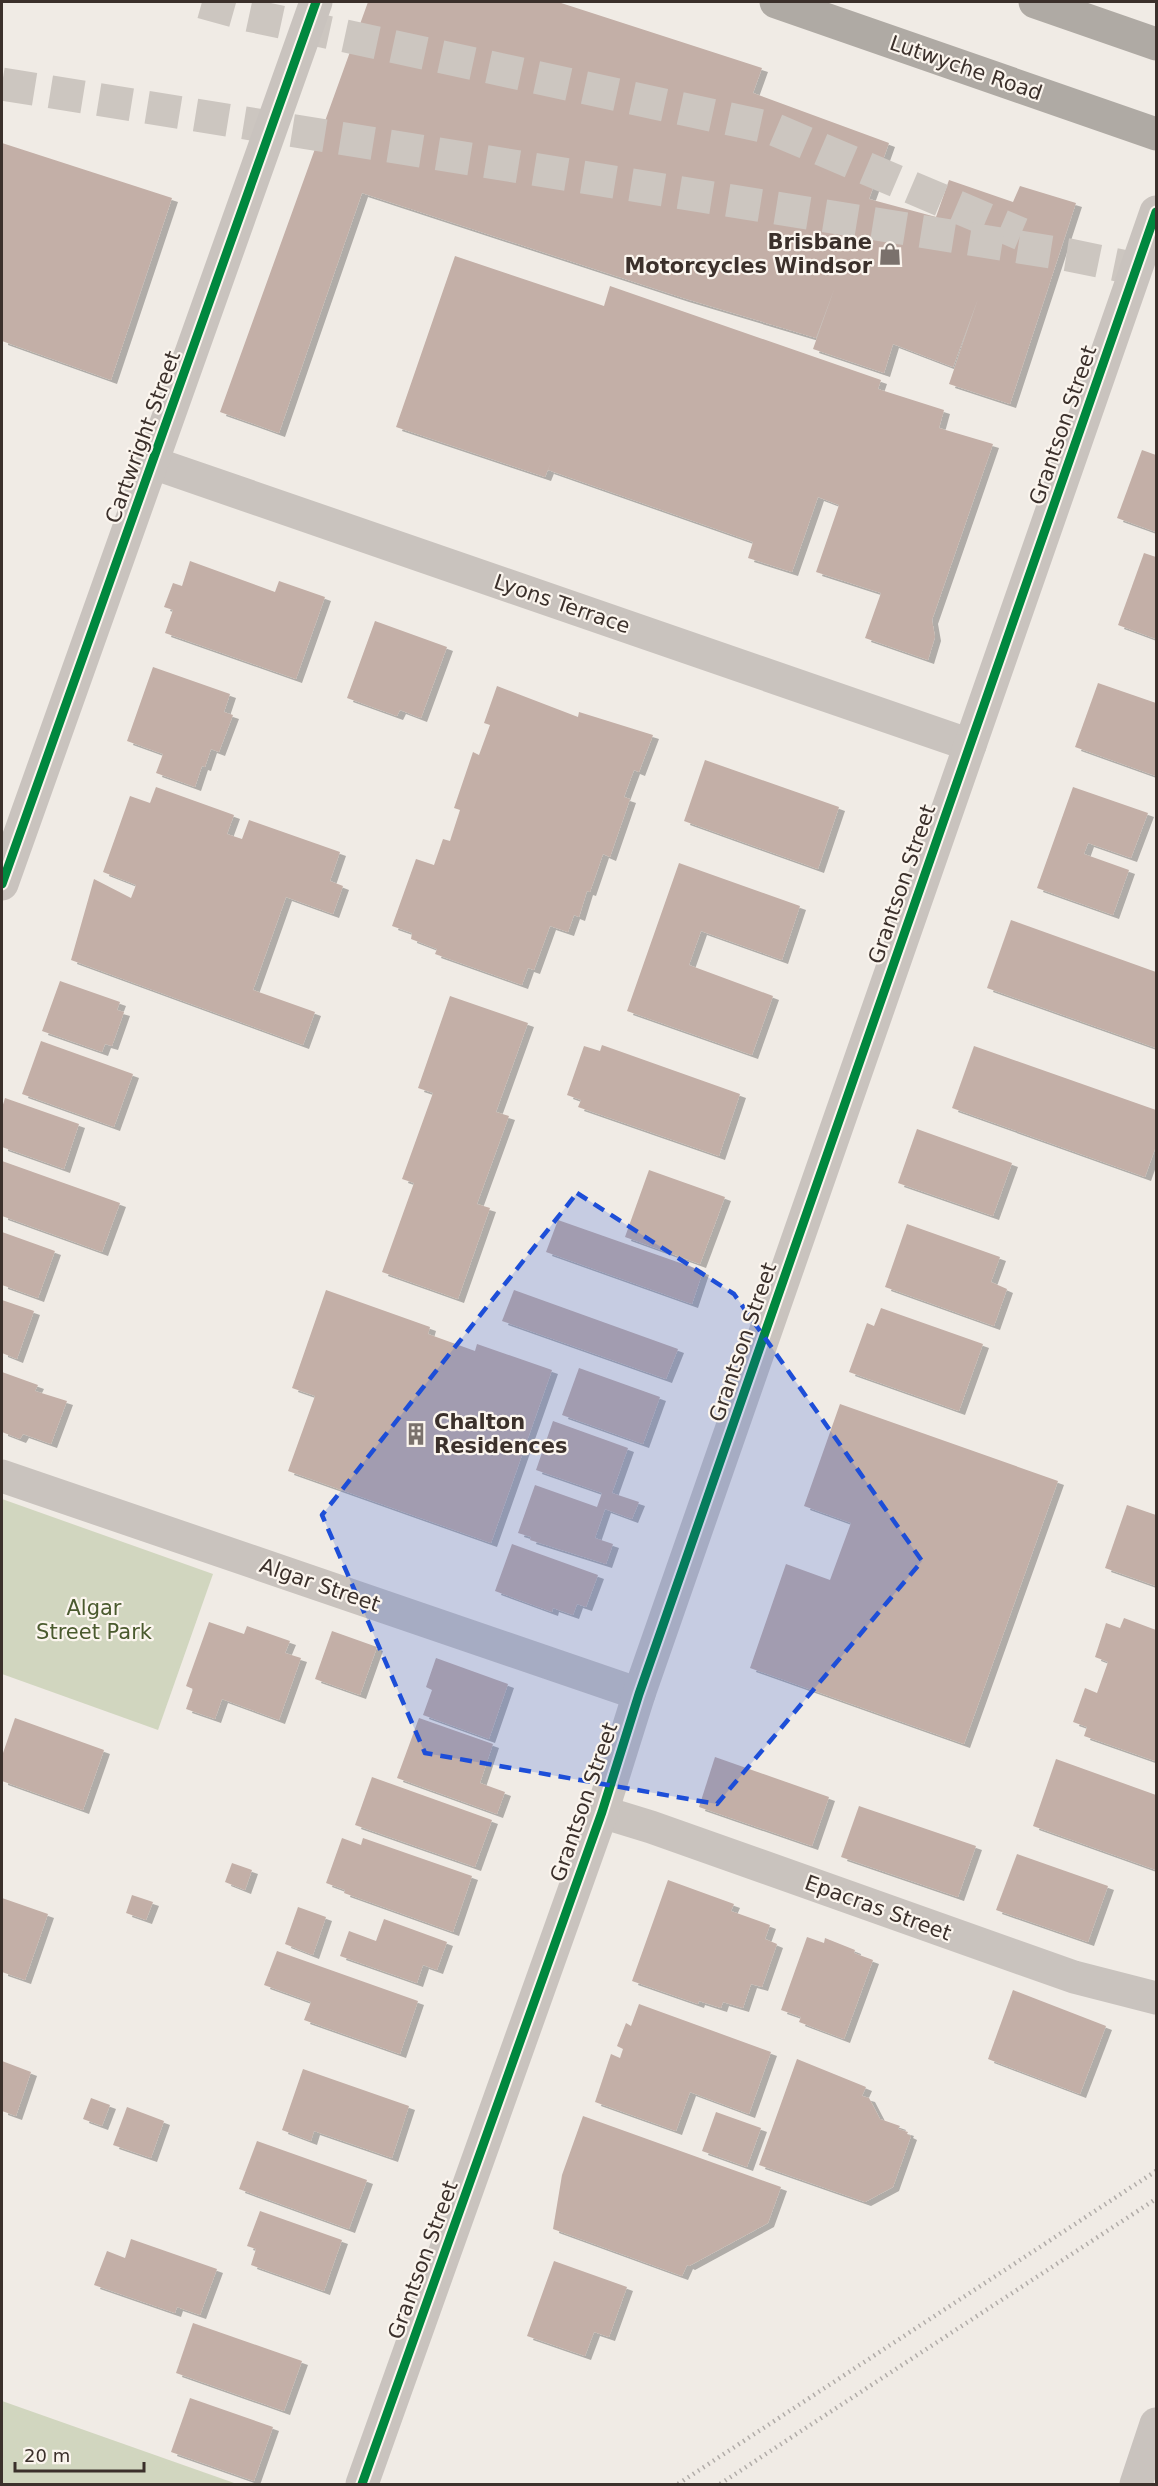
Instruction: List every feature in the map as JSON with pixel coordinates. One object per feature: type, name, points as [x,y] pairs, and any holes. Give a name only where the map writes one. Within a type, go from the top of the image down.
[{"type":"highway","name":"Lutwyche Road","points":[[776,2],[1156,134]]},
{"type":"highway","points":[[1035,2],[1156,44]]},
{"type":"street","name":"Cartwright Street","points":[[2,884],[316,2]]},
{"type":"street","name":"Grantson Street","points":[[363,2484],[602,1812],[639,1694],[1156,212]]},
{"type":"street","name":"Lyons Terrace","points":[[153,463],[970,745]]},
{"type":"street","name":"Algar Street","points":[[2,1476],[639,1694]]},
{"type":"street","name":"Epacras Street","points":[[602,1812],[651,1827],[1074,1977],[1156,1998]]},
{"type":"street","points":[[1136,2484],[1156,2424]]},
{"type":"highlighted area","points":[[577,1193],[734,1294],[922,1561],[717,1804],[425,1753],[322,1515]]},
{"type":"green space","name":"Algar Street Park","points":[[2,1499],[213,1574],[158,1730],[2,1674]]},
{"type":"green space","points":[[2,2401],[237,2484],[2,2484]]},
{"type":"building","points":[[368,2],[558,2],[762,68],[753,93],[889,143],[869,199],[936,217],[949,180],[1013,202],[1020,186],[1076,203],[1010,404],[949,384],[978,299],[953,367],[893,344],[884,373],[813,349],[835,287],[816,338],[683,298],[362,193],[279,433],[220,412]]},
{"type":"building","points":[[2,143],[172,198],[111,380],[2,341]]},
{"type":"building","points":[[455,256],[604,306],[610,286],[881,380],[878,389],[944,410],[939,428],[993,444],[932,620],[935,637],[928,660],[865,638],[881,593],[816,572],[839,505],[818,497],[792,572],[748,558],[753,542],[548,470],[551,462],[545,477],[396,427]]},
{"type":"building","points":[[1142,450],[1156,455],[1156,532],[1117,518]]},
{"type":"building","points":[[1144,553],[1156,557],[1156,639],[1118,625]]},
{"type":"building","points":[[190,561],[275,592],[279,581],[325,597],[296,679],[165,633],[173,610],[164,607],[173,583],[182,586]]},
{"type":"building","points":[[375,621],[447,647],[421,718],[400,710],[397,716],[347,698]]},
{"type":"building","points":[[153,667],[230,694],[224,712],[233,715],[219,752],[211,749],[195,787],[156,773],[163,754],[127,741]]},
{"type":"building","points":[[1098,683],[1156,703],[1156,776],[1075,747]]},
{"type":"building","points":[[497,686],[578,717],[579,712],[653,735],[639,772],[634,770],[624,797],[630,799],[610,857],[603,854],[579,917],[574,915],[568,932],[550,926],[534,970],[528,968],[522,985],[435,954],[437,949],[411,939],[412,933],[392,926],[416,859],[434,865],[443,839],[450,841],[460,810],[454,808],[473,752],[479,755],[490,725],[484,723]]},
{"type":"building","points":[[705,760],[839,807],[818,869],[684,821]]},
{"type":"building","points":[[156,787],[234,815],[227,834],[242,839],[249,820],[340,852],[330,881],[343,886],[333,914],[286,897],[253,990],[315,1012],[303,1045],[71,960],[94,879],[131,898],[136,885],[103,872],[130,796],[150,803]]},
{"type":"building","points":[[1073,787],[1148,813],[1131,858],[1088,843],[1084,854],[1129,870],[1113,915],[1037,888]]},
{"type":"building","points":[[679,863],[800,906],[782,960],[701,931],[689,965],[773,996],[752,1055],[627,1011]]},
{"type":"building","points":[[1011,920],[1156,972],[1156,1048],[987,988]]},
{"type":"building","points":[[60,981],[120,1002],[117,1010],[124,1012],[112,1046],[105,1044],[102,1052],[42,1031]]},
{"type":"building","points":[[450,996],[528,1023],[496,1112],[509,1116],[477,1204],[490,1208],[458,1299],[382,1272],[414,1183],[402,1179],[433,1093],[418,1088]]},
{"type":"building","points":[[41,1041],[133,1074],[114,1127],[22,1094]]},
{"type":"building","points":[[602,1045],[740,1094],[719,1156],[578,1107],[581,1100],[567,1095],[584,1046],[600,1051]]},
{"type":"building","points":[[974,1046],[1156,1110],[1156,1146],[1145,1177],[952,1108]]},
{"type":"building","points":[[5,1098],[79,1124],[64,1169],[2,1147],[2,1108]]},
{"type":"building","points":[[917,1129],[1012,1163],[993,1216],[898,1183]]},
{"type":"building","points":[[2,1161],[120,1203],[102,1252],[2,1216]]},
{"type":"building","points":[[649,1170],[725,1197],[700,1264],[625,1237]]},
{"type":"building","points":[[558,1220],[703,1271],[692,1304],[546,1252]]},
{"type":"building","points":[[907,1224],[1000,1257],[991,1282],[1007,1289],[994,1326],[885,1287]]},
{"type":"building","points":[[2,1232],[55,1251],[38,1298],[2,1285]]},
{"type":"building","name":"Chalton Residences","points":[[326,1290],[430,1327],[428,1334],[475,1351],[477,1344],[552,1370],[491,1543],[288,1471],[315,1396],[292,1388]]},
{"type":"building","points":[[514,1290],[678,1349],[666,1379],[502,1321]]},
{"type":"building","points":[[2,1300],[34,1311],[17,1359],[2,1353]]},
{"type":"building","points":[[881,1308],[983,1344],[959,1411],[849,1372],[867,1323],[874,1326]]},
{"type":"building","points":[[579,1368],[660,1397],[643,1444],[562,1415]]},
{"type":"building","points":[[2,1372],[38,1385],[35,1391],[67,1401],[51,1444],[23,1434],[20,1439],[2,1432]]},
{"type":"building","points":[[840,1404],[1058,1481],[964,1744],[750,1668],[786,1564],[830,1580],[851,1523],[804,1506]]},
{"type":"building","points":[[553,1421],[628,1448],[612,1493],[639,1502],[632,1519],[605,1509],[595,1538],[613,1544],[606,1564],[530,1540],[531,1537],[518,1533],[535,1485],[597,1507],[602,1493],[536,1470]]},
{"type":"building","points":[[1127,1505],[1156,1515],[1156,1586],[1105,1568]]},
{"type":"building","points":[[512,1544],[598,1575],[586,1607],[577,1604],[573,1615],[553,1608],[552,1612],[495,1591]]},
{"type":"building","points":[[1124,1618],[1156,1630],[1155,1761],[1084,1736],[1087,1727],[1073,1722],[1085,1688],[1097,1693],[1108,1662],[1095,1657],[1106,1623],[1120,1628]]},
{"type":"building","points":[[209,1622],[244,1634],[247,1626],[290,1641],[285,1653],[301,1658],[279,1720],[222,1699],[215,1719],[186,1709],[193,1689],[186,1686]]},
{"type":"building","points":[[332,1631],[377,1647],[360,1695],[315,1679]]},
{"type":"building","points":[[436,1658],[508,1684],[489,1739],[423,1715],[432,1690],[426,1687]]},
{"type":"building","points":[[15,1718],[104,1750],[83,1810],[2,1781],[2,1756]]},
{"type":"building","points":[[419,1718],[493,1744],[480,1783],[505,1792],[497,1814],[397,1778]]},
{"type":"building","points":[[715,1757],[829,1797],[812,1846],[699,1807]]},
{"type":"building","points":[[1056,1759],[1156,1795],[1156,1870],[1033,1826]]},
{"type":"building","points":[[372,1777],[492,1820],[475,1867],[355,1825]]},
{"type":"building","points":[[859,1806],[976,1846],[958,1897],[841,1857]]},
{"type":"building","points":[[342,1838],[361,1845],[363,1838],[472,1876],[453,1932],[344,1893],[345,1890],[326,1883]]},
{"type":"building","points":[[1017,1854],[1108,1886],[1088,1942],[996,1910]]},
{"type":"building","points":[[232,1863],[252,1870],[245,1890],[225,1882]]},
{"type":"building","points":[[668,1880],[734,1904],[731,1911],[770,1925],[765,1939],[777,1944],[762,1987],[751,1984],[743,2008],[723,2002],[721,2008],[699,2001],[698,2004],[632,1981]]},
{"type":"building","points":[[132,1895],[153,1902],[146,1920],[126,1913]]},
{"type":"building","points":[[2,1898],[48,1914],[25,1980],[2,1972]]},
{"type":"building","points":[[298,1907],[326,1917],[313,1955],[285,1944]]},
{"type":"building","points":[[384,1919],[447,1942],[437,1970],[423,1965],[417,1983],[340,1956],[349,1931],[376,1941]]},
{"type":"building","points":[[807,1937],[824,1943],[825,1938],[873,1960],[844,2039],[799,2022],[801,2017],[781,2010]]},
{"type":"building","points":[[277,1951],[418,2001],[400,2054],[304,2020],[311,2002],[264,1985]]},
{"type":"building","points":[[1013,1990],[1106,2026],[1080,2094],[988,2059]]},
{"type":"building","points":[[639,2004],[771,2052],[749,2114],[690,2092],[676,2131],[595,2102],[611,2054],[620,2058],[623,2049],[617,2046],[626,2023],[631,2026]]},
{"type":"building","points":[[797,2059],[866,2087],[862,2096],[869,2098],[880,2119],[900,2126],[898,2129],[908,2132],[907,2134],[911,2136],[893,2187],[865,2202],[759,2165]]},
{"type":"building","points":[[2,2061],[31,2072],[16,2116],[2,2111]]},
{"type":"building","points":[[303,2069],[409,2106],[392,2158],[314,2131],[311,2141],[282,2130]]},
{"type":"building","points":[[91,2098],[110,2105],[102,2126],[83,2119]]},
{"type":"building","points":[[127,2107],[164,2121],[151,2158],[113,2145]]},
{"type":"building","points":[[716,2112],[761,2128],[747,2167],[702,2151]]},
{"type":"building","points":[[583,2116],[781,2187],[768,2223],[689,2266],[687,2265],[682,2276],[553,2229],[562,2175]]},
{"type":"building","points":[[257,2141],[367,2180],[349,2229],[239,2189]]},
{"type":"building","points":[[260,2211],[342,2240],[324,2291],[251,2265],[256,2249],[247,2246]]},
{"type":"building","points":[[131,2239],[217,2269],[200,2315],[177,2307],[175,2313],[94,2285],[107,2251],[125,2258]]},
{"type":"building","points":[[554,2261],[627,2287],[609,2337],[594,2332],[585,2356],[527,2336]]},
{"type":"building","points":[[193,2323],[302,2361],[284,2411],[176,2373]]},
{"type":"building","points":[[190,2398],[273,2427],[254,2481],[171,2452]]},
{"type":"tunnel","points":[[202,2],[248,15],[771,128],[1021,234]]},
{"type":"tunnel","points":[[2,84],[1069,255],[1156,273]]},
{"type":"railway","points":[[678,2484],[1156,2171]]},
{"type":"railway","points":[[720,2484],[1156,2199]]},
{"type":"cycle path","points":[[2,884],[316,2]]},
{"type":"cycle path","points":[[362,2484],[602,1812],[639,1694],[1156,212]]},
{"type":"place","name":"Brisbane Motorcycles Windsor","points":[[890,254]]},
{"type":"place","name":"Chalton Residences","points":[[416,1434]]}]
